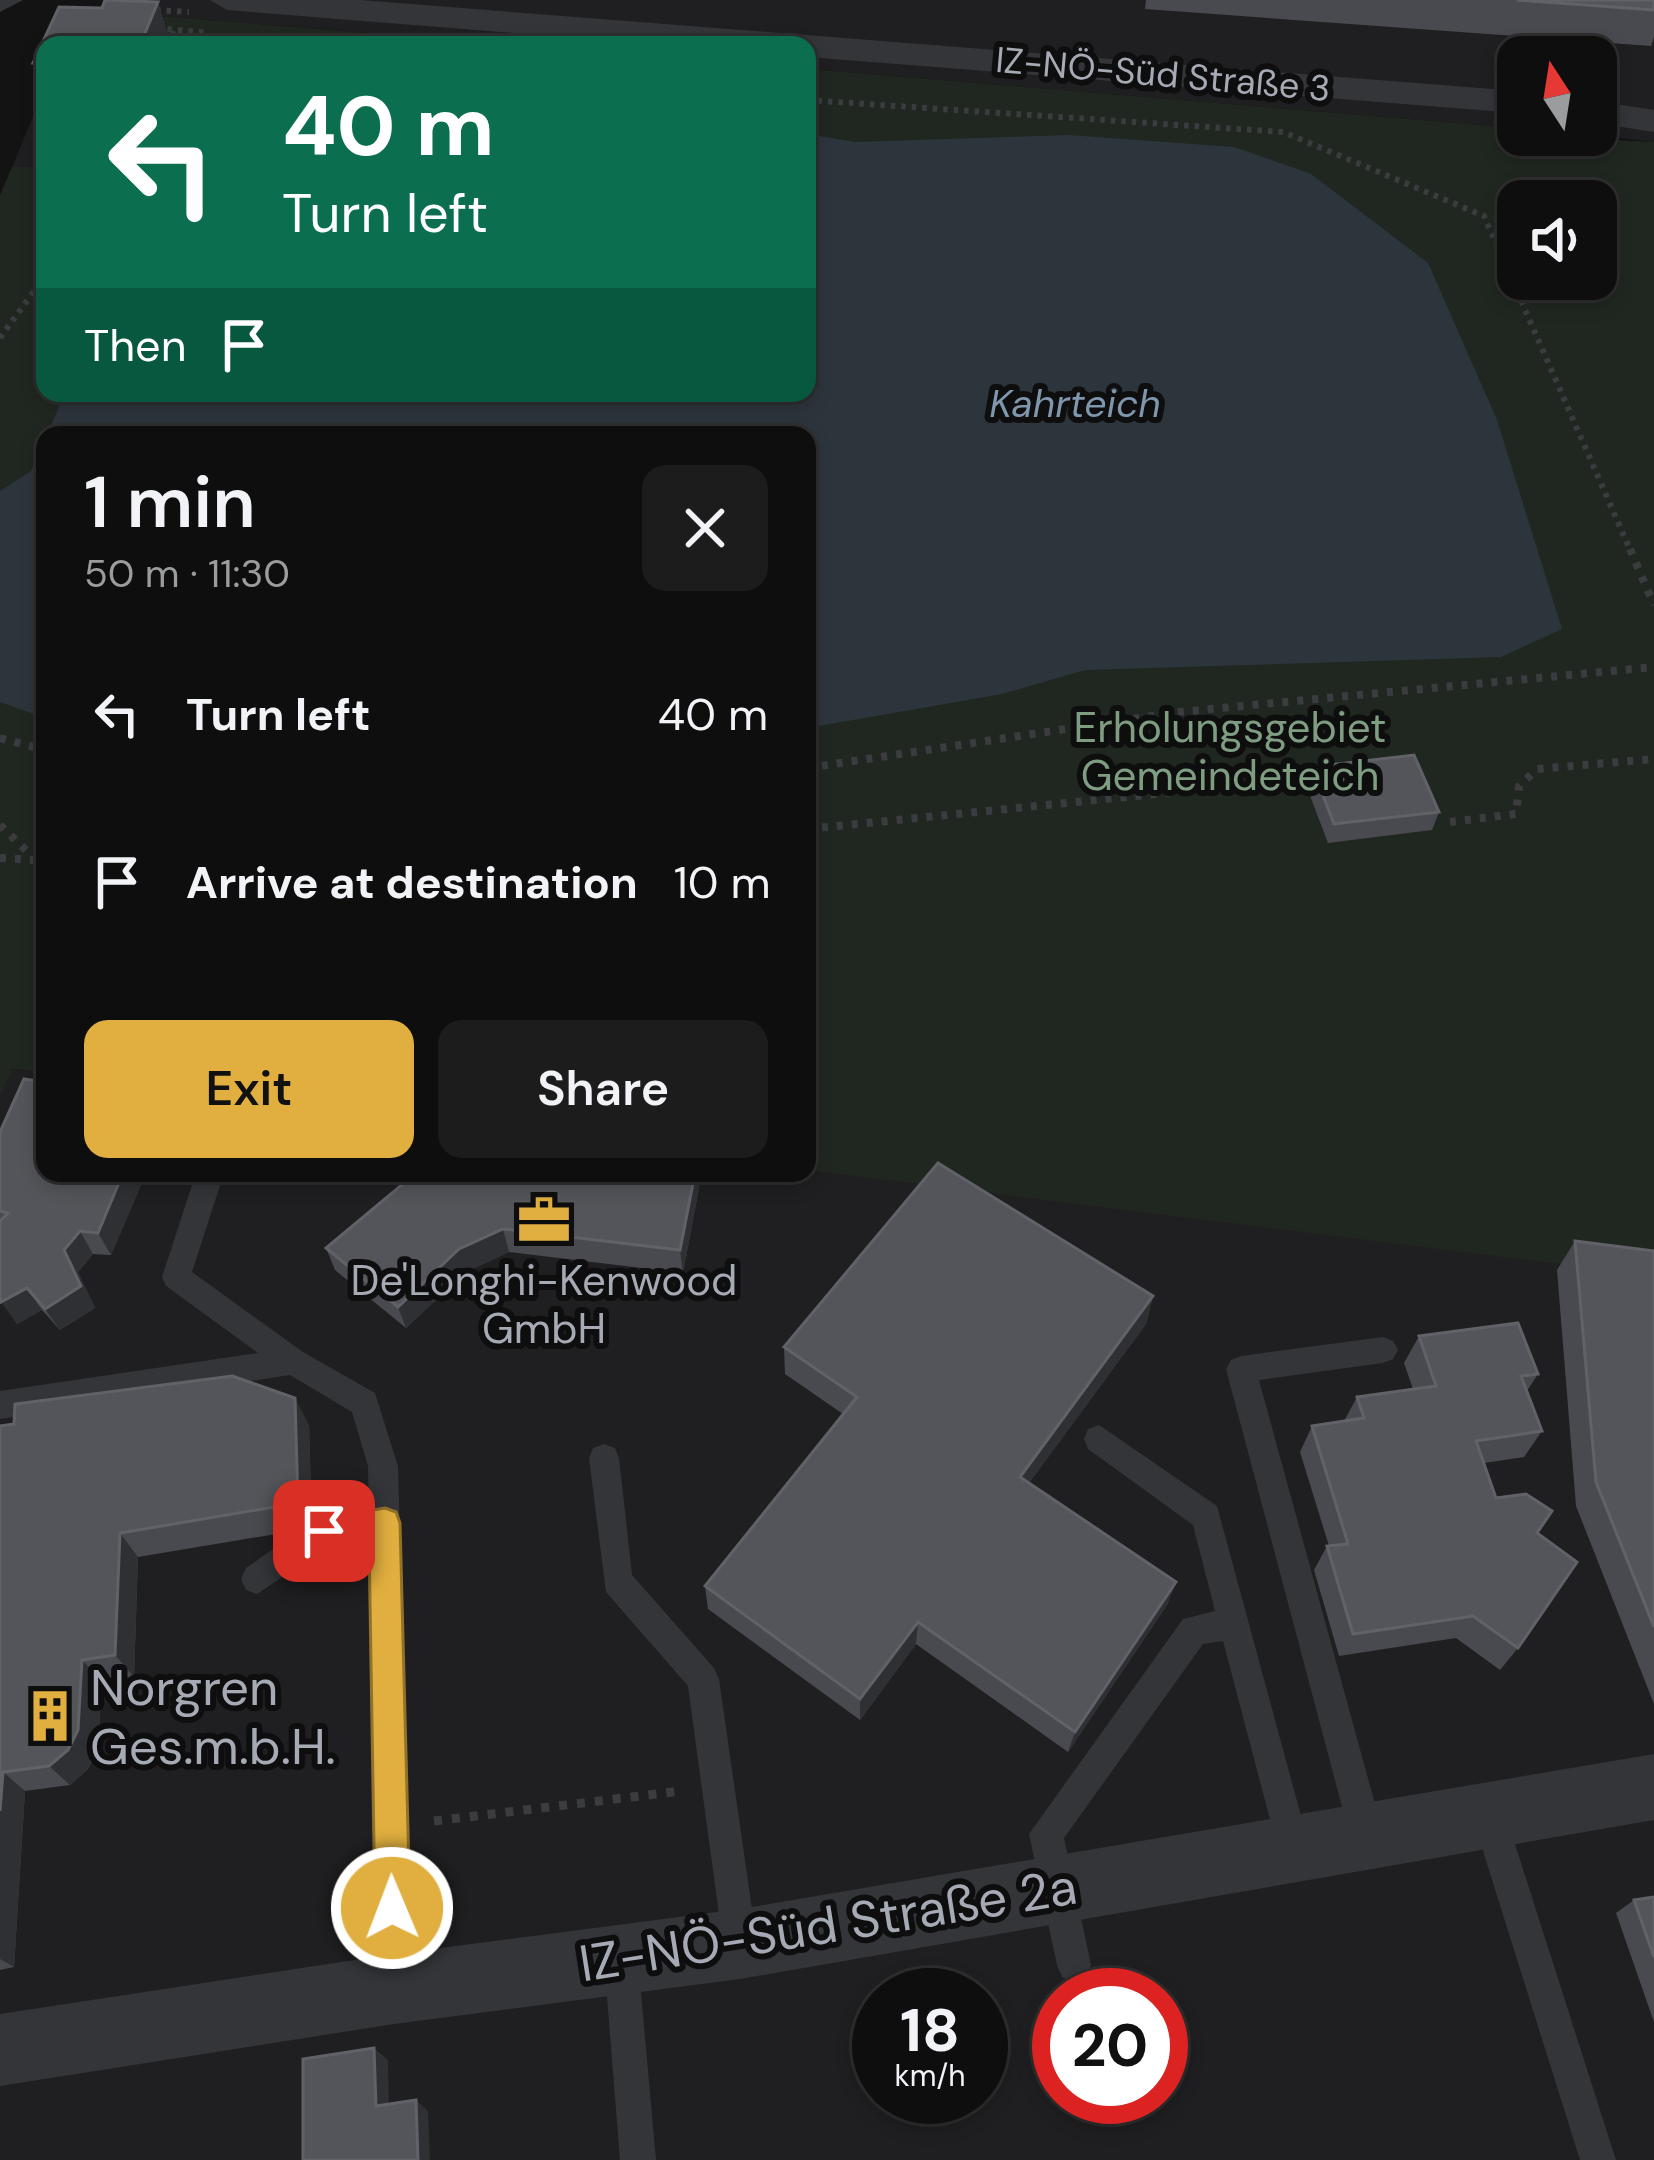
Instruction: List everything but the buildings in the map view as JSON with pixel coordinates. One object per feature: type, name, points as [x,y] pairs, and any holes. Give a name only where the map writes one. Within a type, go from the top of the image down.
[{"type":"street","points":[[225,17],[291,2],[691,36]]},
{"type":"street","name":"IZ-NÖ-Süd Straße 3","points":[[816,47],[1497,101]]},
{"type":"street","points":[[1617,108],[1654,106]]},
{"type":"street","points":[[1617,113],[1654,121]]},
{"type":"street","name":"IZ-NÖ-Süd Straße 2a","points":[[0,2050],[394,1989],[740,1944],[1654,1787]]},
{"type":"lane","points":[[207,1182],[176,1277],[292,1361],[364,1403],[383,1466],[394,1989]]},
{"type":"lane","points":[[1367,1837],[1241,1370],[1383,1351]]},
{"type":"lane","points":[[0,1405],[292,1361]]},
{"type":"lane","points":[[1100,1439],[1206,1516],[1293,1850]]},
{"type":"lane","points":[[604,1458],[617,1581],[703,1679],[740,1944]]},
{"type":"lane","points":[[257,1580],[324,1531],[385,1523]]},
{"type":"lane","points":[[1074,1965],[1046,1834],[1195,1630],[1234,1624]]},
{"type":"lane","points":[[1489,1816],[1598,2160]]},
{"type":"lane","points":[[621,1959],[638,2160]]},
{"type":"path","points":[[176,36],[155,29],[225,17]]},
{"type":"path","points":[[816,101],[1283,132],[1484,216],[1654,605]]},
{"type":"path","points":[[0,338],[36,288]]},
{"type":"path","points":[[816,767],[1179,712],[1654,667]]},
{"type":"path","points":[[0,738],[36,748]]},
{"type":"path","points":[[1450,822],[1516,814],[1519,786],[1538,769],[1654,759]]},
{"type":"path","points":[[816,828],[1226,787]]},
{"type":"path","points":[[0,826],[36,856]]},
{"type":"path","points":[[0,858],[36,860]]},
{"type":"path","points":[[391,1827],[718,1786]]},
{"type":"shaded area","points":[[116,0],[1654,0],[1654,142],[1617,138],[1617,36],[1497,36],[1497,126],[816,70],[816,36],[403,36],[110,12],[159,36],[76,36],[109,12]]},
{"type":"shaded area","points":[[36,110],[36,167],[12,167]]},
{"type":"shaded area","points":[[0,1068],[36,1072],[36,1182],[816,1182],[816,1170],[1654,1276],[1654,2160],[0,2160]]},
{"type":"green space","points":[[110,12],[403,36],[159,36]]},
{"type":"green space","name":"Erholungsgebiet Gemeindeteich","points":[[816,70],[1497,126],[1497,156],[1617,156],[1617,140],[1654,142],[1654,1276],[816,1171],[816,426],[36,426],[36,1072],[12,1069],[0,1096],[0,195],[12,167],[36,167],[36,402],[816,402]]},
{"type":"water","name":"Kahrteich","points":[[1069,135],[1234,147],[1311,174],[1428,263],[1497,420],[1562,629],[1501,657],[1085,670],[1002,694],[816,726],[816,426],[51,426],[61,402],[816,402],[816,136],[855,142]]},
{"type":"water","points":[[36,460],[36,715],[0,702],[0,491],[31,471]]},
{"type":"place","name":"De'Longhi-Kenwood GmbH","points":[[544,1220]]},
{"type":"place","name":"Norgren Ges.m.b.H.","points":[[50,1716]]},
{"type":"route","points":[[324,1531],[385,1523],[392,1908]]}]
